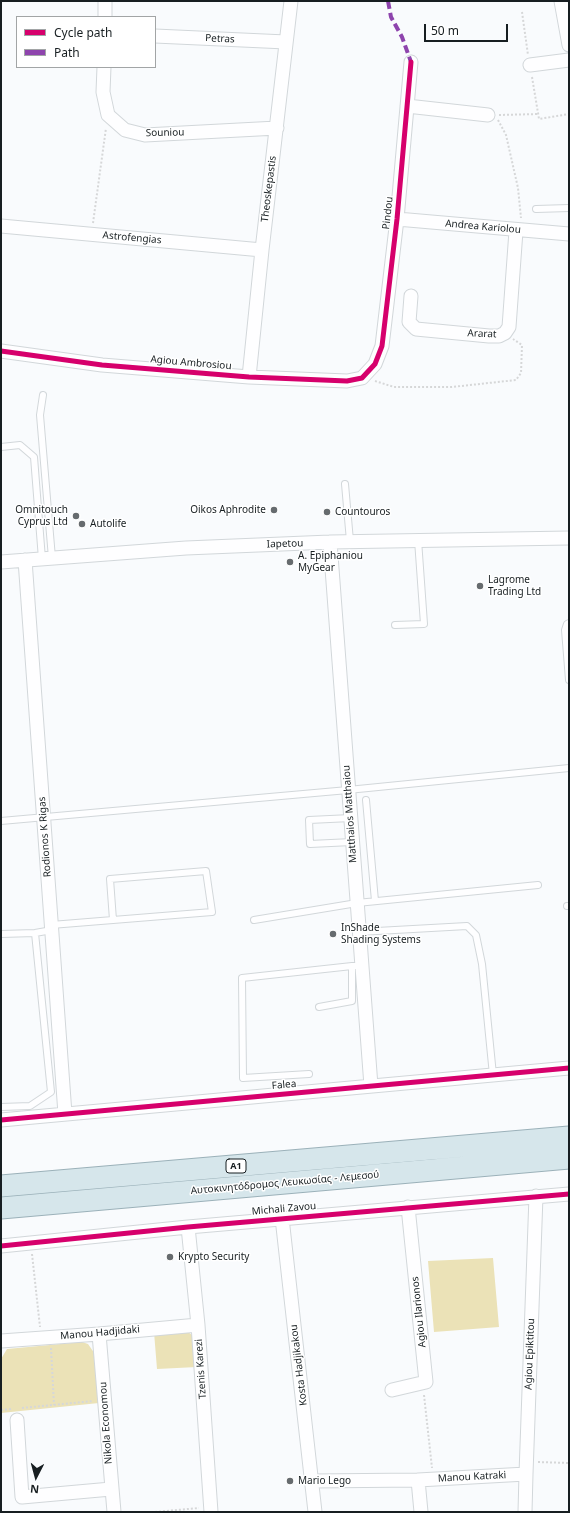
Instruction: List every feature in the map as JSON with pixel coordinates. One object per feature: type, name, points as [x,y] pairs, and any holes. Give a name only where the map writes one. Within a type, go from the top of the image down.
[{"type":"highway","points":[[472,1145],[569,1131]]},
{"type":"highway","name":"A1","points":[[1,1186],[569,1137]]},
{"type":"highway","name":"Αυτοκινητόδρομος Λευκωσίας - Λεμεσού","points":[[1,1208],[569,1158]]},
{"type":"street","points":[[105,1],[105,16]]},
{"type":"street","name":"Theoskepastis","points":[[249,377],[291,1]]},
{"type":"street","points":[[561,1],[569,45]]},
{"type":"street","name":"Petras","points":[[156,36],[286,42]]},
{"type":"street","points":[[530,65],[569,60]]},
{"type":"street","name":"Pindou","points":[[362,378],[375,364],[382,346],[397,219],[411,62]]},
{"type":"street","points":[[104,68],[103,92],[108,115]]},
{"type":"street","points":[[407,106],[488,115]]},
{"type":"street","name":"Souniou","points":[[108,115],[125,130],[145,135],[277,128]]},
{"type":"street","name":"Andrea Kariolou","points":[[397,219],[519,231],[569,234]]},
{"type":"street","name":"Astrofengias","points":[[1,226],[262,250]]},
{"type":"street","name":"Ararat","points":[[411,296],[409,322],[416,329],[489,336],[499,336],[505,333],[509,328],[519,231]]},
{"type":"street","name":"Agiou Ambrosiou","points":[[1,351],[102,365],[249,377],[347,381],[362,378]]},
{"type":"street","name":"Iapetou","points":[[1,562],[186,548],[350,541],[569,538]]},
{"type":"street","name":"Matthaios Matthaiou","points":[[330,542],[359,932],[357,966],[371,1086]]},
{"type":"street","name":"Rodionos K Rigas","points":[[25,560],[65,1114]]},
{"type":"street","name":"Falea","points":[[1,1120],[569,1068]]},
{"type":"street","name":"Michali Zavou","points":[[1,1246],[282,1218],[569,1194]]},
{"type":"street","name":"Agiou Epiktitou","points":[[525,1512],[536,1196]]},
{"type":"street","name":"Agiou Ilarionos","points":[[408,1207],[426,1382],[422,1383]]},
{"type":"street","name":"Kosta Hadjikakou","points":[[282,1218],[315,1512]]},
{"type":"street","name":"Tzenis Karezi","points":[[188,1227],[198,1325],[211,1510]]},
{"type":"street","name":"Manou Hadjidaki","points":[[1,1341],[198,1325]]},
{"type":"street","name":"Nikola Economou","points":[[99,1334],[114,1512]]},
{"type":"street","points":[[392,1390],[422,1383]]},
{"type":"street","points":[[17,1420],[22,1497],[111,1489]]},
{"type":"street","name":"Manou Katraki","points":[[312,1481],[418,1480],[526,1468]]},
{"type":"street","points":[[418,1480],[421,1512]]},
{"type":"lane","points":[[536,209],[569,208]]},
{"type":"lane","points":[[42,395],[40,415],[47,558]]},
{"type":"lane","points":[[1,447],[20,445],[34,457],[47,558]]},
{"type":"lane","points":[[345,484],[350,541]]},
{"type":"lane","points":[[395,625],[424,624],[418,540]]},
{"type":"lane","points":[[569,623],[567,624],[565,630],[569,680]]},
{"type":"lane","points":[[1,821],[348,790],[569,768]]},
{"type":"lane","points":[[366,800],[375,901]]},
{"type":"lane","points":[[351,818],[308,820],[310,844],[352,842]]},
{"type":"lane","points":[[1,934],[35,933],[51,928],[113,920],[212,912],[206,870],[110,879],[113,920]]},
{"type":"lane","points":[[254,920],[357,903],[538,885]]},
{"type":"lane","points":[[359,932],[467,926],[476,935],[482,964],[493,1075]]},
{"type":"lane","points":[[1,1108],[30,1106],[50,1092],[35,933]]},
{"type":"lane","points":[[309,1074],[243,1078],[242,978],[357,966],[352,1001],[319,1007]]},
{"type":"path","points":[[519,231],[518,188],[506,135],[496,115],[538,114]]},
{"type":"path","points":[[91,234],[108,115]]},
{"type":"path","points":[[362,378],[394,387],[452,387],[516,380],[521,373],[522,346],[505,333]]},
{"type":"path","points":[[31,1243],[46,1338],[54,1405]]},
{"type":"path","points":[[422,1383],[434,1479]]},
{"type":"path","points":[[1,1410],[104,1400]]},
{"type":"path","points":[[526,1468],[569,1463]]},
{"type":"path","points":[[154,1512],[211,1510]]},
{"type":"shaded area","points":[[493,1258],[499,1327],[434,1332],[428,1261]]},
{"type":"shaded area","points":[[186,1330],[193,1336],[197,1367],[157,1369],[154,1332]]},
{"type":"shaded area","points":[[82,1342],[88,1344],[95,1354],[99,1403],[1,1413],[1,1359],[7,1349]]},
{"type":"marked path","points":[[388,1],[391,17],[402,37],[411,62]]},
{"type":"cycle path","points":[[1,351],[102,365],[249,377],[347,381],[362,378],[375,364],[382,346],[397,219],[411,62]]},
{"type":"cycle path","points":[[1,1120],[569,1068]]},
{"type":"cycle path","points":[[1,1246],[188,1227],[569,1194]]},
{"type":"place","name":"Oikos Aphrodite","points":[[274,510]]},
{"type":"place","name":"Countouros","points":[[327,512]]},
{"type":"place","name":"Omnitouch Cyprus Ltd","points":[[76,516]]},
{"type":"place","name":"Autolife","points":[[82,524]]},
{"type":"place","name":"A. Epiphaniou MyGear","points":[[290,562]]},
{"type":"place","name":"Lagrome Trading Ltd","points":[[480,586]]},
{"type":"place","name":"InShade Shading Systems","points":[[333,934]]},
{"type":"place","name":"Krypto Security","points":[[170,1257]]},
{"type":"place","name":"Mario Lego","points":[[290,1481]]}]
